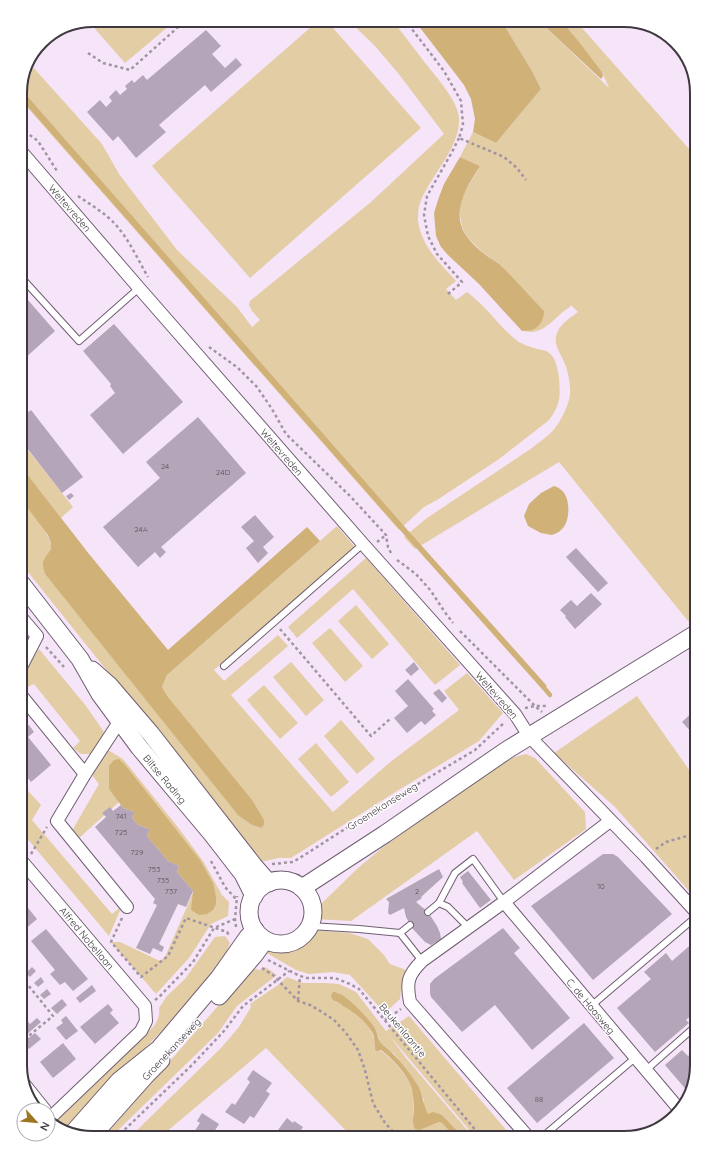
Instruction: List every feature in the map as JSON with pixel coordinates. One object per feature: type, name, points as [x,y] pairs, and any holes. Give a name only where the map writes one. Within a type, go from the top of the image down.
[{"type":"main road","name":"Biltse Rading","points":[[27,591],[80,659],[100,694],[124,715],[139,748],[212,834],[248,870],[269,883]]},
{"type":"main road","points":[[306,894],[385,834],[529,736],[690,640]]},
{"type":"main road","name":"Biltse Rading","points":[[248,870],[254,896]]},
{"type":"main road","points":[[278,880],[286,880],[295,883],[306,894],[313,908],[313,918],[304,935],[296,941],[286,944],[275,944],[260,935],[250,919],[250,907],[254,896],[260,888],[278,880]]},
{"type":"main road","name":"Groenekanseweg","points":[[76,1129],[119,1081],[159,1049],[219,978],[248,937],[260,935],[255,954],[173,1048],[147,1074],[96,1131]]},
{"type":"street","name":"Weltevreden","points":[[27,158],[363,544],[514,714],[529,736],[610,821]]},
{"type":"street","points":[[27,625],[36,636],[27,655]]},
{"type":"street","points":[[27,703],[84,774]]},
{"type":"street","points":[[124,715],[84,774],[57,821],[127,907]]},
{"type":"street","points":[[524,1131],[410,1002],[408,989],[409,977],[414,969],[610,821],[646,857],[690,906]]},
{"type":"street","name":"Alfred Nobellaan","points":[[27,868],[145,1006]]},
{"type":"street","name":"C. de Haasweg","points":[[504,902],[676,1105]]},
{"type":"street","points":[[56,1108],[141,1031],[146,1020],[145,1006]]},
{"type":"lane","points":[[27,284],[79,341],[139,288]]},
{"type":"lane","points":[[224,666],[363,544]]},
{"type":"lane","points":[[428,912],[439,903],[455,873],[473,859],[504,902]]},
{"type":"lane","points":[[439,903],[448,907],[469,928]]},
{"type":"lane","points":[[591,1006],[690,920]]},
{"type":"lane","points":[[310,926],[400,933],[410,925]]},
{"type":"lane","points":[[400,933],[422,962]]},
{"type":"lane","points":[[645,1070],[690,1031]]},
{"type":"lane","points":[[549,1131],[635,1058]]},
{"type":"path","points":[[88,53],[103,63],[130,70],[178,27]]},
{"type":"path","points":[[410,27],[444,71],[461,101],[463,125],[459,138],[427,196],[424,216],[428,236],[437,254],[462,282],[448,294]]},
{"type":"path","name":"Weltevreden","points":[[27,133],[38,142],[59,173]]},
{"type":"path","points":[[459,138],[504,157],[517,168],[526,180]]},
{"type":"path","name":"Weltevreden","points":[[76,194],[115,224],[125,237],[149,278]]},
{"type":"path","name":"Weltevreden","points":[[208,346],[238,368],[257,387],[272,409],[286,434],[351,497],[386,535],[388,547],[394,558],[416,574],[444,612],[458,628],[535,706]]},
{"type":"path","points":[[274,623],[371,736],[390,719]]},
{"type":"path","name":"Groenekanseweg","points":[[248,870],[259,864],[293,862],[381,806],[475,750],[514,714],[524,708],[535,706]]},
{"type":"path","points":[[27,855],[50,822],[57,821]]},
{"type":"path","points":[[646,857],[666,842],[690,835]]},
{"type":"path","points":[[236,899],[248,870]]},
{"type":"path","points":[[127,907],[111,942],[141,977],[168,956],[186,918],[227,932],[239,950]]},
{"type":"path","points":[[145,1006],[160,998],[193,962],[214,928],[235,919]]},
{"type":"path","name":"Beukenlaantje","points":[[278,980],[289,971],[307,978],[335,978],[359,989],[476,1131]]},
{"type":"path","points":[[298,1001],[300,976]]},
{"type":"path","points":[[123,1131],[192,1065],[224,1031],[243,1006],[278,980],[298,1001],[310,1004],[334,1020],[346,1033],[358,1050],[365,1070],[373,1103],[385,1123],[392,1131]]},
{"type":"path","points":[[27,984],[53,1016],[27,1037]]},
{"type":"path","points":[[385,1020],[410,1002]]},
{"type":"shaded area","points":[[93,27],[168,27],[125,63]]},
{"type":"shaded area","points":[[311,27],[332,27],[421,128],[250,278],[152,166]]},
{"type":"shaded area","points":[[355,27],[398,27],[446,90],[458,111],[459,123],[456,139],[425,192],[418,212],[418,221],[423,239],[432,254],[456,281],[446,289],[456,300],[467,292],[474,297],[517,341],[548,352],[555,361],[557,367],[560,394],[555,411],[548,421],[499,459],[424,507],[399,530],[27,107],[28,80],[33,67],[102,144],[119,174],[177,250],[237,307],[252,327],[260,320],[252,311],[249,305],[250,301],[371,202],[444,134],[398,73],[375,46]]},
{"type":"shaded area","points":[[420,27],[505,27],[541,89],[496,143],[473,132],[475,119],[471,99],[464,85]]},
{"type":"shaded area","points":[[505,27],[545,27],[609,88],[602,72],[567,27],[581,27],[690,150],[690,620],[688,621],[559,462],[415,549],[404,537],[427,518],[532,448],[553,431],[560,421],[569,399],[570,387],[568,374],[557,347],[556,336],[559,328],[578,312],[571,305],[542,329],[531,332],[522,331],[498,263],[486,255],[466,236],[460,216],[460,202],[480,166],[460,157],[473,132],[496,143],[541,89]]},
{"type":"shaded area","points":[[545,27],[567,27],[602,72],[603,76],[601,79]]},
{"type":"shaded area","points":[[27,96],[404,526],[547,686],[542,689],[384,512],[27,106]]},
{"type":"shaded area","points":[[460,157],[480,166],[468,185],[461,205],[461,224],[465,234],[473,244],[499,264],[544,311],[541,322],[532,330],[522,331],[479,284],[448,255],[441,247],[436,236],[434,213],[444,184]]},
{"type":"shaded area","points":[[27,449],[73,507],[61,518],[27,474]]},
{"type":"shaded area","points":[[27,474],[89,554],[168,650],[307,527],[320,541],[167,675],[162,687],[168,697],[252,800],[264,820],[264,825],[261,828],[252,825],[238,815],[45,574],[43,561],[51,549],[51,543],[48,535],[27,507]]},
{"type":"shaded area","points":[[554,486],[564,492],[568,503],[568,515],[564,526],[552,535],[541,533],[528,526],[524,516],[529,504],[541,493]]},
{"type":"shaded area","points":[[27,507],[44,530],[51,543],[50,552],[43,561],[45,574],[238,814],[252,825],[260,828],[264,825],[264,820],[168,697],[162,687],[167,675],[337,526],[355,547],[214,670],[224,681],[278,635],[288,646],[231,695],[333,812],[389,763],[459,710],[444,691],[467,673],[503,713],[479,741],[291,858],[279,858],[260,862],[27,571]]},
{"type":"shaded area","points":[[366,558],[460,665],[435,685],[353,589],[297,638],[288,627]]},
{"type":"shaded area","points":[[356,605],[389,644],[372,659],[338,621]]},
{"type":"shaded area","points":[[330,628],[363,666],[345,682],[312,643]]},
{"type":"shaded area","points":[[39,649],[86,706],[104,732],[100,742],[90,754],[81,754],[73,748],[80,741],[34,684],[27,687],[27,668]]},
{"type":"shaded area","points":[[291,662],[324,700],[306,716],[273,677]]},
{"type":"shaded area","points":[[264,685],[298,723],[280,739],[247,700]]},
{"type":"shaded area","points":[[637,696],[690,771],[690,892],[615,807],[554,753]]},
{"type":"shaded area","points":[[341,720],[375,759],[357,774],[324,736]]},
{"type":"shaded area","points":[[316,743],[349,782],[331,797],[298,759]]},
{"type":"shaded area","points":[[108,750],[123,759],[177,826],[203,861],[222,895],[229,902],[228,916],[211,924],[189,958],[156,994],[111,942],[120,942],[160,961],[165,957],[193,893],[213,910],[109,766],[109,789],[119,802],[79,838],[73,829],[99,784],[92,775]]},
{"type":"shaded area","points":[[526,754],[535,758],[585,812],[586,829],[514,880],[477,831],[351,921],[315,919],[320,905],[358,868],[382,848],[478,779],[511,758]]},
{"type":"shaded area","points":[[119,759],[200,860],[213,883],[216,897],[216,904],[213,910],[207,914],[199,915],[191,910],[193,891],[177,872],[179,866],[168,861],[147,836],[149,829],[138,825],[132,818],[134,812],[123,808],[109,789],[109,766],[114,760]]},
{"type":"shaded area","points":[[27,790],[41,805],[32,820],[112,914],[122,906],[109,936],[27,838]]},
{"type":"shaded area","points":[[313,930],[349,933],[368,939],[383,954],[390,964],[406,970],[402,981],[400,999],[385,1013],[350,975],[333,972],[309,974],[296,970],[265,952],[276,949],[286,950],[302,943]]},
{"type":"shaded area","points":[[225,936],[230,943],[226,953],[173,1019],[109,1082],[69,1126],[57,1120],[154,1026],[157,1022],[159,1008],[167,996],[185,979],[215,937]]},
{"type":"shaded area","points":[[265,967],[277,975],[237,1006],[218,1033],[117,1131],[109,1131],[251,968],[260,970]]},
{"type":"shaded area","points":[[287,977],[303,983],[339,984],[356,992],[386,1031],[409,1016],[507,1131],[470,1131],[389,1035],[406,1058],[468,1131],[457,1131],[442,1115],[428,1114],[424,1107],[424,1100],[409,1073],[394,1054],[381,1043],[378,1036],[351,1002],[337,992],[336,1002],[356,1014],[368,1026],[374,1040],[374,1047],[391,1059],[410,1083],[414,1106],[413,1124],[420,1130],[439,1122],[449,1131],[346,1131],[266,1048],[167,1131],[136,1131],[221,1048],[239,1027],[251,1007],[250,1004]]},
{"type":"shaded area","points":[[333,992],[338,993],[349,1000],[361,1012],[375,1029],[383,1045],[400,1061],[420,1089],[428,1114],[433,1112],[442,1115],[457,1131],[449,1131],[439,1122],[420,1130],[415,1129],[413,1121],[414,1101],[412,1089],[407,1078],[395,1062],[385,1053],[381,1050],[376,1051],[373,1034],[363,1021],[332,999],[331,995]]},
{"type":"building","points":[[206,30],[221,46],[212,54],[225,68],[236,58],[242,65],[211,92],[205,85],[159,125],[166,132],[136,158],[118,136],[113,141],[87,112],[100,100],[106,107],[112,101],[109,97],[116,90],[120,95],[127,89],[125,86],[132,80],[134,83],[143,75],[147,80]]},
{"type":"building","points":[[27,299],[55,331],[27,356]]},
{"type":"building","points":[[114,324],[183,402],[123,454],[90,415],[115,393],[110,386],[111,384],[83,351]]},
{"type":"building","points":[[31,410],[83,477],[62,493],[27,448],[27,413]]},
{"type":"building","points":[[198,417],[246,473],[161,547],[166,552],[160,558],[155,552],[138,567],[103,527],[160,478],[146,462]]},
{"type":"building","points":[[71,493],[74,496],[69,500],[66,496]]},
{"type":"building","points":[[255,515],[274,537],[263,547],[268,553],[258,563],[246,548],[254,541],[241,527]]},
{"type":"building","points":[[576,548],[608,583],[598,592],[566,557]]},
{"type":"building","points":[[591,593],[602,604],[575,629],[560,610],[571,600],[577,606]]},
{"type":"building","points":[[414,662],[419,669],[411,676],[405,670]]},
{"type":"building","points":[[408,679],[434,709],[432,711],[436,715],[425,725],[421,721],[407,733],[394,718],[408,706],[395,691]]},
{"type":"building","points":[[439,689],[447,698],[442,703],[433,693]]},
{"type":"building","points":[[690,715],[690,731],[682,722]]},
{"type":"building","points":[[29,725],[34,732],[28,737],[51,765],[31,782],[27,777],[27,727]]},
{"type":"building","points":[[121,805],[123,808],[134,812],[132,818],[138,825],[149,829],[147,836],[168,861],[179,866],[177,872],[193,891],[186,907],[178,904],[159,944],[164,947],[162,952],[153,948],[150,954],[136,948],[157,905],[153,903],[155,899],[95,827],[106,817],[102,813],[110,807],[113,811]]},
{"type":"building","points":[[603,854],[613,854],[618,857],[672,914],[593,980],[531,906]]},
{"type":"building","points":[[439,869],[443,877],[416,902],[428,912],[440,933],[441,939],[431,945],[425,942],[412,928],[406,917],[404,908],[390,915],[388,913],[389,902],[386,899]]},
{"type":"building","points":[[468,871],[491,900],[480,908],[462,883],[463,882],[460,877]]},
{"type":"building","points":[[27,907],[37,919],[27,928]]},
{"type":"building","points":[[503,928],[520,948],[514,953],[570,1018],[532,1050],[495,1005],[462,1032],[431,997],[430,993],[430,984],[434,979]]},
{"type":"building","points":[[46,929],[88,979],[73,991],[65,982],[60,985],[50,974],[55,970],[31,941]]},
{"type":"building","points":[[690,945],[690,1016],[686,1020],[689,1023],[655,1052],[617,1008],[651,979],[644,972],[666,953],[672,961]]},
{"type":"building","points":[[32,967],[36,971],[30,977],[27,972]]},
{"type":"building","points":[[41,977],[44,982],[38,987],[34,983]]},
{"type":"building","points":[[92,985],[96,991],[80,1003],[76,998]]},
{"type":"building","points":[[47,989],[51,994],[44,999],[40,995]]},
{"type":"building","points":[[62,999],[67,1005],[57,1014],[51,1008]]},
{"type":"building","points":[[108,1004],[113,1010],[110,1013],[119,1023],[95,1044],[80,1027]]},
{"type":"building","points":[[66,1016],[78,1031],[66,1040],[56,1028],[63,1023],[61,1020]]},
{"type":"building","points":[[37,1018],[41,1022],[27,1034],[27,1020],[30,1024]]},
{"type":"building","points":[[584,1023],[614,1058],[537,1123],[507,1088]]},
{"type":"building","points":[[35,1033],[41,1039],[29,1049],[27,1047],[27,1039]]},
{"type":"building","points":[[63,1043],[76,1059],[53,1078],[40,1062]]},
{"type":"building","points":[[682,1050],[688,1056],[690,1054],[690,1065],[688,1082],[685,1089],[665,1065]]},
{"type":"building","points":[[253,1070],[272,1083],[266,1091],[270,1094],[254,1118],[250,1116],[244,1124],[225,1112],[232,1103],[235,1105],[250,1082],[247,1079]]},
{"type":"building","points":[[202,1113],[219,1124],[215,1131],[195,1131],[200,1123],[197,1121]]},
{"type":"building","points":[[287,1118],[293,1123],[294,1121],[303,1127],[301,1130],[302,1131],[278,1130]]},
{"type":"waterway","points":[[540,683],[550,695]]}]
